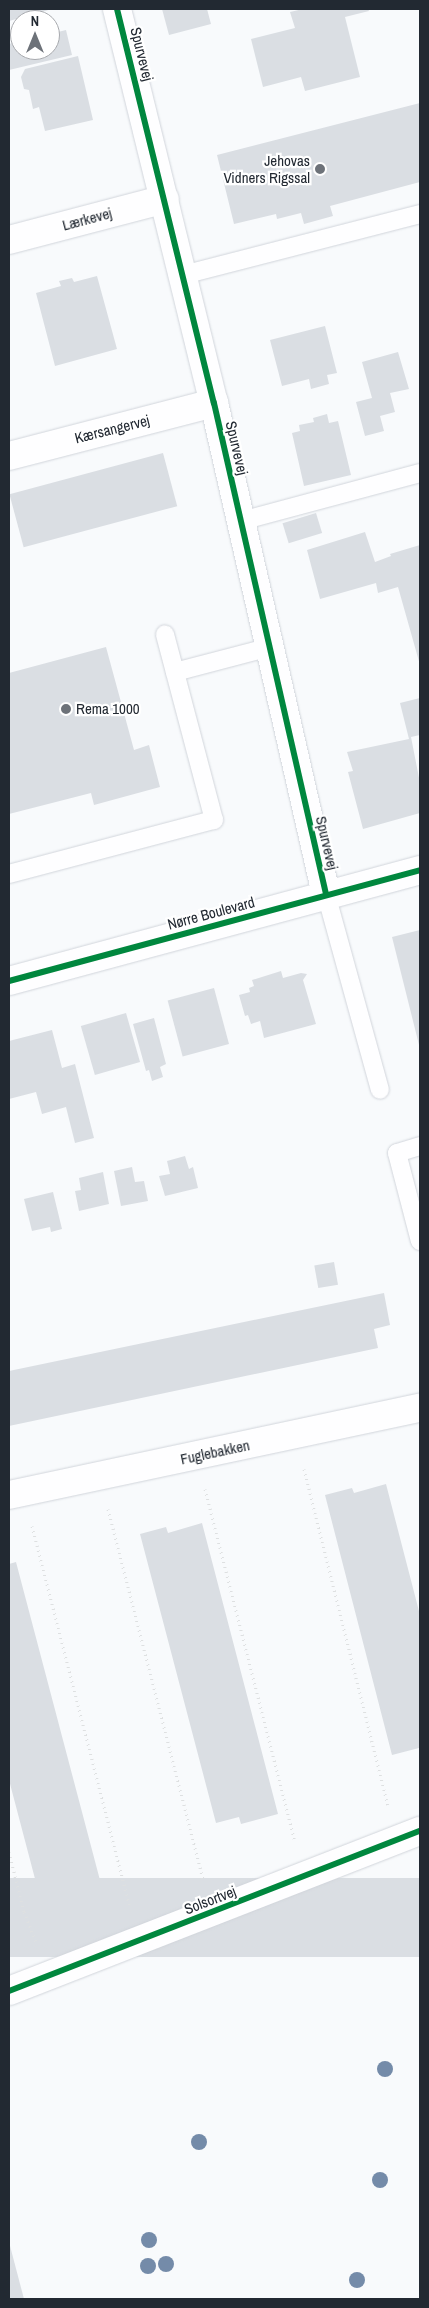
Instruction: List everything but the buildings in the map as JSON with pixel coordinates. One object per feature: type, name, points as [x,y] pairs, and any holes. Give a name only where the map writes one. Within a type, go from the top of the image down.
[{"type":"street","name":"Spurvevej","points":[[118,9],[214,403],[326,894]]},
{"type":"street","name":"Lærkevej","points":[[9,240],[164,199]]},
{"type":"street","name":"Kærsangervej","points":[[9,456],[214,403]]},
{"type":"street","name":"Nørre Boulevard","points":[[9,981],[420,870]]},
{"type":"street","name":"Fuglebakken","points":[[16,1493],[420,1408]]},
{"type":"street","name":"Solsortvej","points":[[9,1992],[409,1835]]},
{"type":"lane","points":[[183,275],[420,214]]},
{"type":"lane","points":[[241,521],[420,473]]},
{"type":"lane","points":[[9,874],[214,820],[165,634]]},
{"type":"lane","points":[[175,672],[270,647]]},
{"type":"lane","points":[[326,894],[380,1090]]},
{"type":"lane","points":[[420,1146],[397,1153],[420,1241]]},
{"type":"path","points":[[296,1435],[409,1835]]},
{"type":"path","points":[[196,1456],[304,1876]]},
{"type":"path","points":[[100,1476],[212,1912]]},
{"type":"path","points":[[16,1493],[139,1941]]},
{"type":"path","points":[[9,1852],[24,1912],[49,1976]]},
{"type":"cycle path","points":[[117,9],[214,403],[326,894]]},
{"type":"cycle path","points":[[9,981],[420,870]]},
{"type":"cycle path","points":[[9,1991],[420,1831]]},
{"type":"place","name":"Jehovas Vidners Rigssal","points":[[320,169]]},
{"type":"place","name":"Rema 1000","points":[[66,709]]}]
